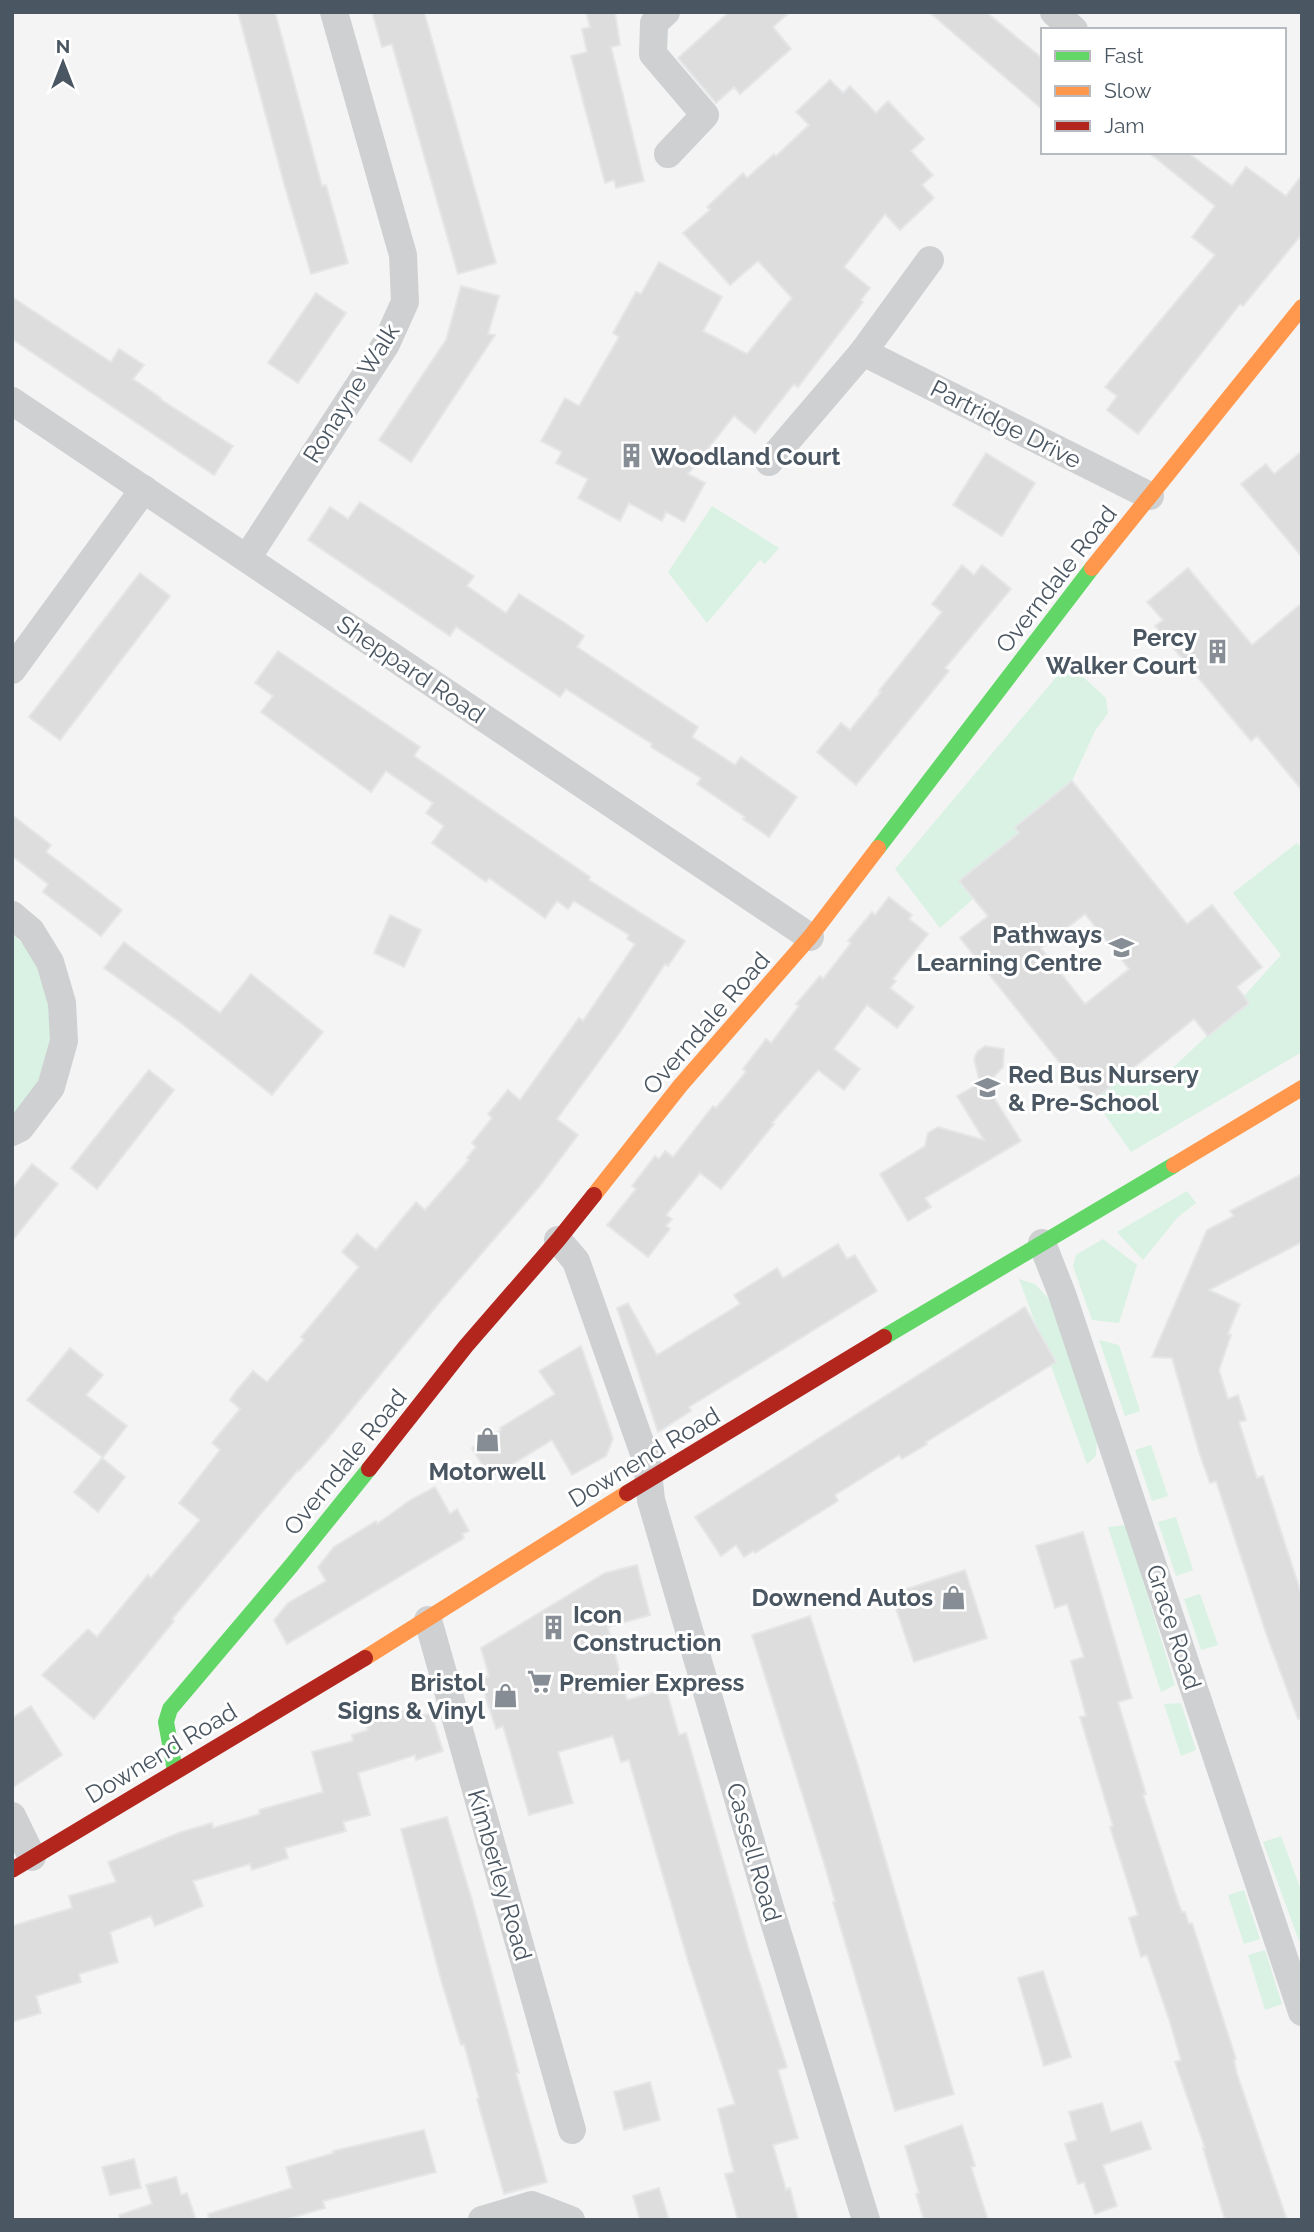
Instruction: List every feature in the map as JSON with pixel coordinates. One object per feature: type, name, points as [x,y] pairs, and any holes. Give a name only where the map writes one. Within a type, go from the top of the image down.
[{"type":"main road","name":"Overndale Road","points":[[175,1771],[166,1722],[170,1709],[291,1566],[467,1346],[558,1240],[680,1086],[810,937],[1046,626],[1302,307]]},
{"type":"main road","name":"Downend Road","points":[[22,1864],[428,1620],[598,1511],[952,1295],[1302,1088]]},
{"type":"street","name":"Ronayne Walk","points":[[247,558],[386,345],[405,302],[403,255],[334,12]]},
{"type":"street","points":[[666,12],[654,23],[653,54],[705,115],[668,154]]},
{"type":"street","points":[[1054,12],[1072,28]]},
{"type":"street","points":[[769,462],[863,352],[930,260]]},
{"type":"street","name":"Partridge Drive","points":[[863,352],[1150,496]]},
{"type":"street","name":"Sheppard Road","points":[[12,401],[810,937]]},
{"type":"street","points":[[12,670],[144,489]]},
{"type":"street","points":[[12,915],[31,931],[50,962],[62,1003],[64,1041],[51,1087],[20,1128],[12,1132]]},
{"type":"street","name":"Cassell Road","points":[[558,1240],[576,1261],[647,1462],[651,1500],[773,1918],[866,2220]]},
{"type":"street","name":"Grace Road","points":[[1042,1243],[1080,1347],[1302,2012]]},
{"type":"street","name":"Kimberley Road","points":[[428,1620],[572,2130]]},
{"type":"street","points":[[12,1816],[22,1864]]},
{"type":"street","points":[[482,2220],[532,2205],[570,2219]]},
{"type":"green space","points":[[712,506],[779,548],[765,564],[760,560],[707,623],[668,572]]},
{"type":"green space","points":[[1068,663],[1106,698],[1108,713],[1095,731],[1072,781],[1015,827],[1044,863],[1009,841],[960,881],[974,898],[940,928],[895,869]]},
{"type":"green space","points":[[1297,843],[1302,849],[1302,1052],[1131,1152],[1093,1098],[1126,1072],[1158,1082],[1216,1027],[1281,955],[1233,893]]},
{"type":"green space","points":[[12,934],[27,949],[39,968],[49,988],[55,1017],[49,1051],[37,1083],[12,1116]]},
{"type":"green space","points":[[1187,1191],[1196,1203],[1177,1218],[1143,1260],[1117,1232]]},
{"type":"green space","points":[[1103,1239],[1137,1265],[1119,1323],[1092,1320],[1073,1266],[1076,1255]]},
{"type":"green space","points":[[1019,1279],[1035,1284],[1050,1300],[1097,1438],[1096,1456],[1087,1464]]},
{"type":"green space","points":[[1099,1340],[1119,1345],[1140,1411],[1125,1416]]},
{"type":"green space","points":[[1151,1445],[1168,1496],[1152,1501],[1135,1450]]},
{"type":"green space","points":[[1176,1517],[1193,1570],[1176,1576],[1158,1522]]},
{"type":"green space","points":[[1126,1525],[1175,1685],[1161,1692],[1108,1527]]},
{"type":"green space","points":[[1200,1594],[1218,1645],[1201,1650],[1184,1599]]},
{"type":"green space","points":[[1181,1703],[1196,1750],[1181,1756],[1164,1704]]},
{"type":"green space","points":[[1281,1836],[1302,1893],[1302,1940],[1299,1941],[1263,1842]]},
{"type":"green space","points":[[1244,1890],[1260,1939],[1244,1944],[1228,1895]]},
{"type":"green space","points":[[1265,1950],[1282,2004],[1265,2010],[1248,1955]]},
{"type":"building","points":[[238,12],[275,12],[322,186],[326,185],[348,263],[311,274]]},
{"type":"building","points":[[372,12],[424,12],[496,263],[458,274],[392,44],[382,47]]},
{"type":"building","points":[[586,12],[615,12],[620,45],[611,47],[644,181],[616,188],[614,180],[605,183],[571,56],[587,52],[582,29],[590,27]]},
{"type":"building","points":[[729,12],[790,12],[773,27],[791,49],[740,94],[734,87],[716,103],[678,58]]},
{"type":"building","points":[[929,12],[986,12],[1041,57],[1041,108]]},
{"type":"building","points":[[830,80],[843,93],[850,86],[876,113],[888,101],[924,139],[911,151],[933,175],[922,185],[934,198],[900,230],[885,214],[844,267],[870,288],[861,300],[863,302],[798,387],[794,384],[755,433],[734,416],[688,474],[705,483],[684,522],[666,512],[662,521],[629,503],[620,521],[578,498],[588,479],[556,463],[562,452],[541,441],[565,398],[579,406],[619,337],[613,333],[636,292],[641,294],[659,262],[722,297],[703,331],[747,354],[792,298],[758,261],[730,285],[683,233],[710,210],[707,207],[743,173],[747,178],[774,154],[776,156],[809,125],[796,112]]},
{"type":"building","points":[[1150,154],[1190,154],[1232,186],[1246,167],[1286,196],[1302,175],[1302,234],[1243,306],[1240,304],[1138,434],[1107,410],[1117,396],[1105,387],[1215,255],[1192,237],[1215,206]]},
{"type":"building","points":[[461,286],[499,296],[488,334],[495,335],[411,462],[379,440],[446,340]]},
{"type":"building","points":[[316,293],[346,313],[298,383],[268,363]]},
{"type":"building","points":[[12,297],[111,362],[119,349],[144,365],[133,379],[233,446],[214,475],[12,339]]},
{"type":"building","points":[[1302,451],[1302,557],[1241,484],[1266,464],[1274,474]]},
{"type":"building","points":[[986,453],[1035,483],[1002,536],[953,505]]},
{"type":"building","points":[[360,502],[474,576],[467,586],[506,613],[519,594],[562,621],[584,636],[577,647],[698,727],[692,737],[735,765],[741,757],[797,797],[769,837],[697,784],[701,778],[651,747],[652,744],[566,689],[560,697],[456,627],[450,636],[308,540],[330,507],[348,519]]},
{"type":"building","points":[[962,565],[974,575],[982,565],[1011,589],[945,668],[949,671],[856,785],[817,752],[841,723],[850,730],[881,692],[879,691],[942,612],[932,604]]},
{"type":"building","name":"Percy Walker Court","points":[[1188,568],[1252,645],[1302,603],[1302,790],[1257,736],[1251,741],[1155,626],[1163,620],[1147,602]]},
{"type":"building","points":[[140,573],[170,596],[60,740],[29,717]]},
{"type":"building","points":[[278,651],[420,747],[414,756],[590,877],[589,880],[685,941],[668,966],[665,964],[621,1031],[557,1119],[578,1135],[539,1187],[172,1619],[174,1621],[94,1719],[42,1675],[88,1629],[97,1637],[148,1575],[151,1578],[200,1520],[179,1503],[220,1450],[212,1443],[240,1409],[230,1400],[236,1391],[253,1371],[267,1382],[304,1340],[301,1337],[359,1267],[342,1252],[357,1234],[376,1250],[416,1202],[425,1210],[469,1160],[467,1158],[476,1147],[472,1143],[492,1118],[488,1114],[508,1090],[520,1100],[579,1018],[583,1021],[635,944],[627,939],[629,935],[574,901],[568,909],[557,901],[545,918],[489,878],[486,882],[432,843],[444,826],[426,813],[433,803],[386,771],[371,792],[261,712],[273,696],[255,683]]},
{"type":"building","points":[[1072,781],[1187,924],[1212,905],[1262,967],[1237,987],[1249,1003],[1208,1036],[1194,1019],[1091,1102],[960,938],[988,916],[959,881],[1019,833],[1015,827]],"holes":[[[1085,914],[1129,969],[1085,1004],[1041,948]]]},
{"type":"building","points":[[12,815],[51,845],[46,852],[122,910],[101,936],[43,892],[48,884],[12,856]]},
{"type":"building","points":[[889,897],[912,915],[909,919],[928,934],[893,979],[896,981],[890,988],[914,1007],[897,1028],[867,1005],[834,1049],[860,1069],[844,1090],[818,1070],[772,1123],[774,1124],[721,1189],[700,1173],[666,1215],[672,1219],[666,1226],[670,1229],[648,1257],[607,1225],[636,1189],[632,1186],[655,1156],[659,1159],[665,1151],[673,1157],[713,1106],[716,1108],[746,1072],[743,1069],[766,1039],[771,1043],[799,1006],[796,1004],[820,976],[823,979],[851,943],[848,941],[872,912],[875,915]]},
{"type":"building","points":[[390,915],[421,930],[404,967],[374,953]]},
{"type":"building","points":[[124,942],[220,1013],[251,974],[323,1032],[272,1095],[181,1023],[104,968]]},
{"type":"building","points":[[985,1046],[1004,1049],[1003,1067],[986,1085],[1021,1141],[925,1198],[931,1207],[908,1221],[880,1174],[925,1146],[928,1133],[938,1127],[984,1140],[957,1096],[980,1083],[974,1059],[977,1052]]},
{"type":"building","points":[[149,1070],[174,1090],[97,1189],[71,1168]]},
{"type":"building","points":[[32,1164],[58,1184],[12,1241],[12,1189]]},
{"type":"building","points":[[1302,1174],[1302,1242],[1209,1290],[1240,1304],[1228,1334],[1231,1335],[1219,1370],[1228,1399],[1238,1395],[1246,1420],[1239,1422],[1257,1478],[1263,1476],[1302,1596],[1302,1718],[1298,1719],[1266,1633],[1216,1481],[1210,1483],[1200,1455],[1172,1358],[1152,1357],[1207,1230],[1234,1216],[1230,1211]]},
{"type":"building","points":[[838,1244],[847,1259],[855,1255],[877,1291],[689,1407],[691,1411],[658,1432],[617,1308],[628,1303],[657,1355],[740,1304],[734,1295],[777,1268],[783,1278]]},
{"type":"building","points":[[1025,1307],[1056,1362],[926,1442],[927,1444],[902,1459],[899,1455],[835,1495],[838,1501],[755,1553],[753,1551],[744,1557],[736,1545],[721,1556],[695,1517]]},
{"type":"building","points":[[581,1346],[613,1439],[606,1456],[572,1475],[552,1440],[490,1478],[472,1448],[555,1394],[539,1371]]},
{"type":"building","points":[[70,1348],[103,1375],[86,1395],[127,1426],[103,1457],[27,1400]]},
{"type":"building","points":[[102,1458],[125,1477],[98,1512],[74,1492]]},
{"type":"building","points":[[435,1487],[450,1514],[457,1509],[469,1531],[462,1534],[464,1538],[287,1644],[274,1620],[288,1603],[326,1581],[318,1567],[334,1547],[376,1521],[377,1524],[412,1499]]},
{"type":"building","points":[[1083,1532],[1132,1698],[1118,1702],[1146,1794],[1143,1795],[1178,1902],[1189,1924],[1192,1923],[1236,2059],[1237,2074],[1287,2220],[1225,2220],[1205,2148],[1175,2062],[1181,2060],[1169,2019],[1147,1955],[1141,1957],[1129,1918],[1138,1915],[1110,1827],[1113,1826],[1080,1717],[1086,1716],[1071,1661],[1084,1657],[1067,1604],[1055,1608],[1036,1546]]},
{"type":"building","points":[[637,1565],[650,1615],[608,1627],[627,1700],[666,1689],[679,1735],[686,1733],[749,1950],[787,2067],[778,2070],[798,2138],[773,2145],[786,2190],[790,2188],[798,2220],[738,2220],[725,2174],[734,2172],[718,2109],[735,2104],[689,1964],[629,1760],[621,1762],[613,1736],[558,1752],[573,1803],[529,1815],[503,1726],[496,1729],[480,1679],[489,1676],[481,1648],[605,1573]]},
{"type":"building","points":[[965,1570],[987,1638],[914,1662],[891,1594]]},
{"type":"building","points":[[810,1616],[860,1772],[954,2094],[895,2111],[824,1863],[752,1635]]},
{"type":"building","points":[[31,1706],[62,1755],[12,1788],[12,1718]]},
{"type":"building","points":[[418,1707],[421,1716],[431,1713],[443,1751],[416,1760],[415,1755],[358,1773],[370,1815],[343,1822],[346,1831],[285,1848],[288,1858],[252,1870],[250,1864],[193,1881],[203,1906],[155,1926],[151,1916],[110,1932],[118,1962],[79,1974],[81,1982],[36,1996],[41,2013],[12,2022],[12,1926],[72,1908],[69,1896],[116,1882],[108,1862],[181,1832],[212,1823],[213,1828],[260,1814],[259,1810],[323,1792],[312,1752],[353,1741],[352,1735],[368,1730],[365,1723]]},
{"type":"building","points":[[447,1817],[472,1900],[547,2182],[504,2194],[464,2044],[461,2045],[441,1980],[401,1829]]},
{"type":"building","points":[[1043,1971],[1071,2057],[1044,2066],[1018,1978]]},
{"type":"building","points":[[650,2082],[660,2120],[624,2130],[614,2092]]},
{"type":"building","points":[[1102,2103],[1111,2132],[1141,2122],[1151,2149],[1103,2165],[1117,2206],[1095,2214],[1084,2182],[1078,2184],[1065,2144],[1077,2140],[1069,2112]]},
{"type":"building","points":[[962,2125],[975,2166],[971,2167],[988,2220],[924,2220],[905,2146]]},
{"type":"building","points":[[424,2130],[436,2172],[323,2201],[325,2208],[284,2220],[209,2220],[208,2214],[292,2188],[286,2167],[334,2153],[333,2151]]},
{"type":"building","points":[[134,2159],[141,2188],[110,2195],[102,2167]]},
{"type":"building","points":[[176,2177],[181,2195],[187,2193],[196,2220],[120,2220],[119,2215],[152,2204],[146,2185]]},
{"type":"building","points":[[659,2188],[669,2220],[640,2220],[633,2196]]},
{"type":"traffic: fast","points":[[878,848],[1092,568]]},
{"type":"traffic: fast","points":[[884,1337],[1174,1165]]},
{"type":"traffic: fast","points":[[175,1771],[166,1722],[170,1709],[369,1469]]},
{"type":"traffic: slow","points":[[1092,568],[1302,307]]},
{"type":"traffic: slow","points":[[594,1195],[680,1086],[810,937],[878,848]]},
{"type":"traffic: slow","points":[[1174,1165],[1302,1088]]},
{"type":"traffic: slow","points":[[365,1658],[627,1493]]},
{"type":"traffic: jam","points":[[369,1469],[466,1346],[594,1195]]},
{"type":"traffic: jam","points":[[627,1493],[884,1337]]},
{"type":"traffic: jam","points":[[12,1870],[365,1658]]},
{"type":"place","name":"Woodland Court","points":[[631,456]]},
{"type":"place","name":"Percy Walker Court","points":[[1217,651]]},
{"type":"place","name":"Pathways Learning Centre","points":[[1122,948]]},
{"type":"place","name":"Red Bus Nursery & Pre-School","points":[[988,1088]]},
{"type":"place","name":"Motorwell","points":[[487,1440]]},
{"type":"place","name":"Downend Autos","points":[[953,1597]]},
{"type":"place","name":"Icon Construction","points":[[553,1628]]},
{"type":"place","name":"Premier Express","points":[[539,1682]]},
{"type":"place","name":"Bristol Signs & Vinyl","points":[[505,1696]]}]
